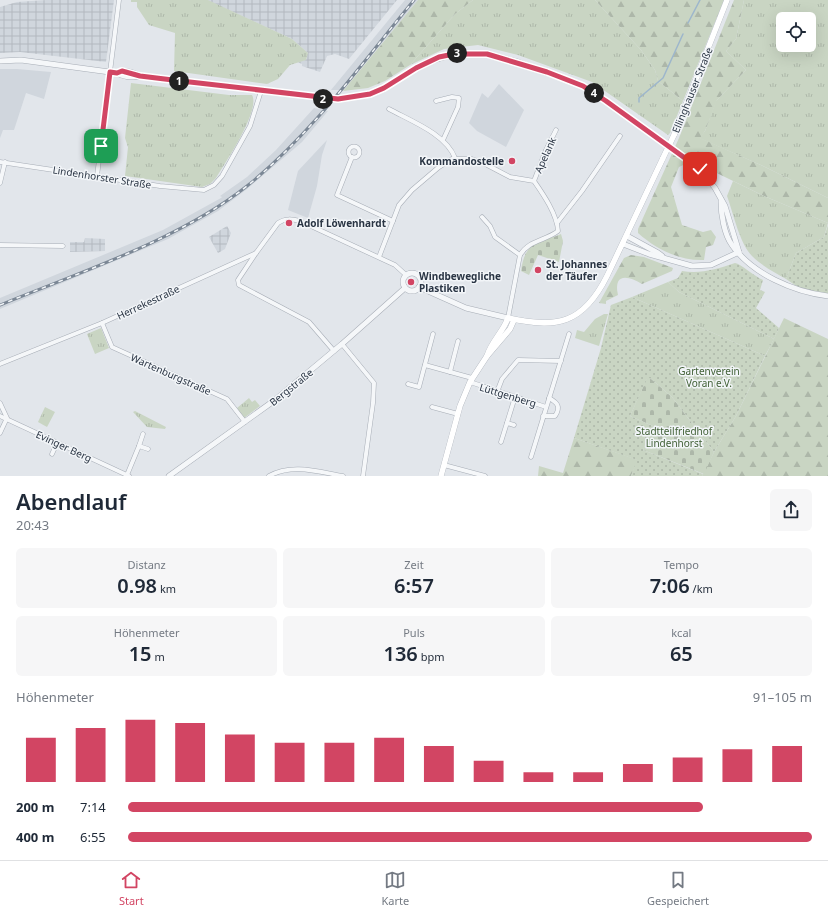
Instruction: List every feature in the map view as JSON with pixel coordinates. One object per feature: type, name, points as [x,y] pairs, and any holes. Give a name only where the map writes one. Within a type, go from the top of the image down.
[{"type":"main road","name":"Ellinghauser Straße","points":[[514,320],[544,324],[560,321],[583,309],[597,295],[627,236],[674,135],[727,0]]},
{"type":"main road","points":[[441,476],[458,414],[471,380],[508,318],[514,320],[510,329],[486,356]]},
{"type":"street","points":[[97,176],[119,0]]},
{"type":"street","points":[[0,61],[21,60],[117,73],[122,71],[140,76],[323,99],[354,98],[384,88],[416,68],[439,57],[454,54],[487,54],[547,72],[589,90],[700,169],[715,188],[721,201],[721,209],[730,242],[755,268],[772,278],[802,290],[828,296]]},
{"type":"street","name":"Lindenhorster Straße","points":[[0,162],[204,190],[214,185],[222,176],[250,126],[261,91]]},
{"type":"street","points":[[436,101],[452,97],[460,98],[458,107],[443,140]]},
{"type":"street","points":[[389,109],[443,140],[451,148],[455,158]]},
{"type":"street","name":"Apelank","points":[[534,181],[546,150],[556,130]]},
{"type":"street","points":[[557,223],[582,191],[620,136]]},
{"type":"street","points":[[352,157],[337,194],[393,221]]},
{"type":"street","points":[[406,275],[395,265],[379,257],[399,206],[412,190],[439,166],[455,158],[466,158],[479,161],[510,177],[534,181],[547,201],[557,223],[558,231],[552,236],[535,241],[524,249],[520,255],[508,318],[466,308],[419,287]]},
{"type":"street","points":[[0,183],[5,162]]},
{"type":"street","points":[[482,218],[490,226],[495,237],[520,255]]},
{"type":"street","name":"Herrekestraße","points":[[0,364],[102,323],[256,253],[278,223],[282,220],[291,219],[300,221],[379,257]]},
{"type":"street","points":[[627,236],[662,256],[678,263],[698,266],[711,265],[739,252]]},
{"type":"street","points":[[623,244],[649,254],[662,256]]},
{"type":"street","points":[[0,245],[63,246]]},
{"type":"street","points":[[256,253],[238,283],[309,322],[334,351]]},
{"type":"street","points":[[411,273],[416,275],[420,279],[419,287],[412,291],[405,288],[403,280],[406,275],[411,273]]},
{"type":"street","name":"Bergstraße","points":[[169,476],[245,422],[334,351],[405,288]]},
{"type":"street","name":"Wartenburgstraße","points":[[102,323],[112,347],[227,399],[245,422]]},
{"type":"street","points":[[408,384],[419,387],[434,334]]},
{"type":"street","name":"Lüttgenberg","points":[[531,457],[569,334]]},
{"type":"street","points":[[450,372],[458,341]]},
{"type":"street","points":[[342,344],[374,383],[373,403],[363,476]]},
{"type":"street","points":[[497,392],[502,379],[518,360],[561,361]]},
{"type":"street","name":"Lüttgenberg","points":[[425,365],[450,372],[497,392],[546,407]]},
{"type":"street","points":[[501,442],[515,397]]},
{"type":"street","points":[[543,416],[555,416],[559,411],[559,406],[556,401],[549,398]]},
{"type":"street","points":[[0,403],[7,418],[0,433]]},
{"type":"street","points":[[432,408],[458,414]]},
{"type":"street","name":"Evinger Berg","points":[[0,416],[128,476]]},
{"type":"street","points":[[507,423],[514,425]]},
{"type":"street","points":[[128,476],[144,434]]},
{"type":"street","points":[[52,454],[58,443]]},
{"type":"street","points":[[139,446],[148,450]]},
{"type":"street","points":[[444,465],[485,476]]},
{"type":"street","points":[[269,476],[280,470],[297,469],[343,476]]},
{"type":"shaded area","points":[[46,0],[114,0],[106,62],[20,52],[0,53],[0,7],[17,2]]},
{"type":"shaded area","points":[[207,0],[397,0],[349,59],[335,54],[327,56],[320,72],[302,66],[302,64],[297,62],[306,60],[308,53],[292,39]]},
{"type":"shaded area","points":[[405,0],[418,0],[343,90],[331,90]]},
{"type":"shaded area","points":[[0,69],[51,72],[44,99],[26,93],[14,130],[3,130],[0,138]]},
{"type":"shaded area","points":[[499,84],[524,110],[506,147],[477,131],[469,123],[482,93],[488,98]]},
{"type":"shaded area","points":[[314,108],[328,111],[302,142],[247,189],[218,211],[168,239],[0,309],[0,298],[163,230],[221,198],[222,197],[220,196],[247,177],[276,150]]},
{"type":"shaded area","points":[[327,140],[322,155],[317,186],[308,218],[288,210],[298,171]]},
{"type":"shaded area","points":[[227,226],[231,233],[225,249],[218,253],[209,237]]},
{"type":"shaded area","points":[[85,238],[105,239],[105,251],[70,252],[70,242],[84,242]]},
{"type":"green space","points":[[131,0],[208,0],[292,39],[308,53],[306,60],[290,65],[278,79],[267,84],[174,71],[175,33],[149,25],[137,7],[137,2],[131,2]]},
{"type":"green space","points":[[418,0],[473,0],[455,14],[410,65],[385,81],[368,88],[343,91]]},
{"type":"green space","points":[[473,0],[595,0],[641,50],[655,70],[658,81],[683,101],[670,133],[668,135],[592,82],[518,55],[478,45],[444,49],[410,65],[455,14]]},
{"type":"green space","points":[[595,0],[724,0],[683,101],[658,81],[655,70],[641,50]]},
{"type":"green space","points":[[734,0],[744,0],[736,39],[726,51],[746,70],[717,100],[705,131],[700,138],[763,166],[828,198],[828,223],[764,196],[692,161],[679,167],[671,187],[682,225],[703,232],[711,230],[716,237],[713,245],[706,247],[704,260],[695,260],[677,256],[660,249],[638,233],[638,229],[679,138]]},
{"type":"green space","points":[[744,0],[828,0],[828,198],[763,166],[699,138],[705,131],[716,101],[746,70],[726,51],[736,39]]},
{"type":"green space","points":[[131,83],[229,95],[252,95],[253,102],[247,124],[227,161],[216,178],[210,184],[202,187],[125,176],[128,147],[125,138]]},
{"type":"green space","points":[[733,181],[828,223],[824,237],[796,253],[786,279],[768,269],[756,260],[747,250],[737,228],[727,196]]},
{"type":"green space","points":[[828,225],[828,296],[802,290],[786,279],[796,253],[824,237]]},
{"type":"green space","points":[[561,234],[563,241],[559,262],[538,255],[529,275],[521,271],[525,254],[533,245]]},
{"type":"green space","points":[[631,255],[644,257],[673,268],[672,271],[642,284],[632,279],[620,279],[617,288],[618,295],[606,301],[606,304],[599,303],[624,258]]},
{"type":"green space","points":[[735,263],[763,280],[760,290],[765,292],[756,308],[779,328],[774,339],[679,292],[668,282],[678,278],[682,271],[702,271]]},
{"type":"green space","points":[[668,282],[679,292],[774,339],[765,356],[632,297]]},
{"type":"green space","name":"Gartenverein Voran e.V.","points":[[632,297],[765,356],[736,416],[714,452],[672,397],[650,378],[647,379],[630,416],[653,426],[643,450],[703,474],[702,476],[631,476],[637,460],[574,438],[601,348],[611,305]]},
{"type":"green space","points":[[604,314],[608,314],[599,346],[575,338],[577,330],[584,332],[595,319]]},
{"type":"green space","points":[[784,318],[828,339],[828,476],[702,476],[714,452],[736,416]]},
{"type":"green space","points":[[101,328],[109,348],[95,354],[87,334]]},
{"type":"green space","name":"Stadtteilfriedhof Lindenhorst","points":[[647,378],[650,378],[672,397],[714,452],[704,474],[643,450],[653,426],[630,416]]},
{"type":"green space","points":[[249,398],[252,402],[255,400],[260,406],[244,418],[237,408]]},
{"type":"green space","points":[[45,407],[55,412],[47,427],[38,422]]},
{"type":"green space","points":[[135,411],[166,427],[165,429],[147,427],[133,412]]},
{"type":"green space","points":[[574,438],[638,460],[631,476],[538,476],[539,466],[563,473]]},
{"type":"waterway","points":[[688,23],[700,0]]},
{"type":"waterway","points":[[639,102],[639,98],[663,78],[683,34]]},
{"type":"railway","points":[[0,305],[160,239],[191,223],[247,186],[293,144],[335,98],[414,0]]},
{"type":"place","name":"Kommandostelle","points":[[512,161]]},
{"type":"place","name":"Adolf Löwenhardt","points":[[289,223]]},
{"type":"place","name":"St. Johannes der Täufer","points":[[538,270]]},
{"type":"place","name":"Windbewegliche Plastiken","points":[[411,282]]},
{"type":"route","points":[[101,146],[110,72],[117,73],[122,71],[134,73],[140,76],[323,99],[338,99],[354,98],[370,94],[384,88],[416,68],[439,57],[471,52],[487,54],[518,62],[583,86],[700,169]]}]
